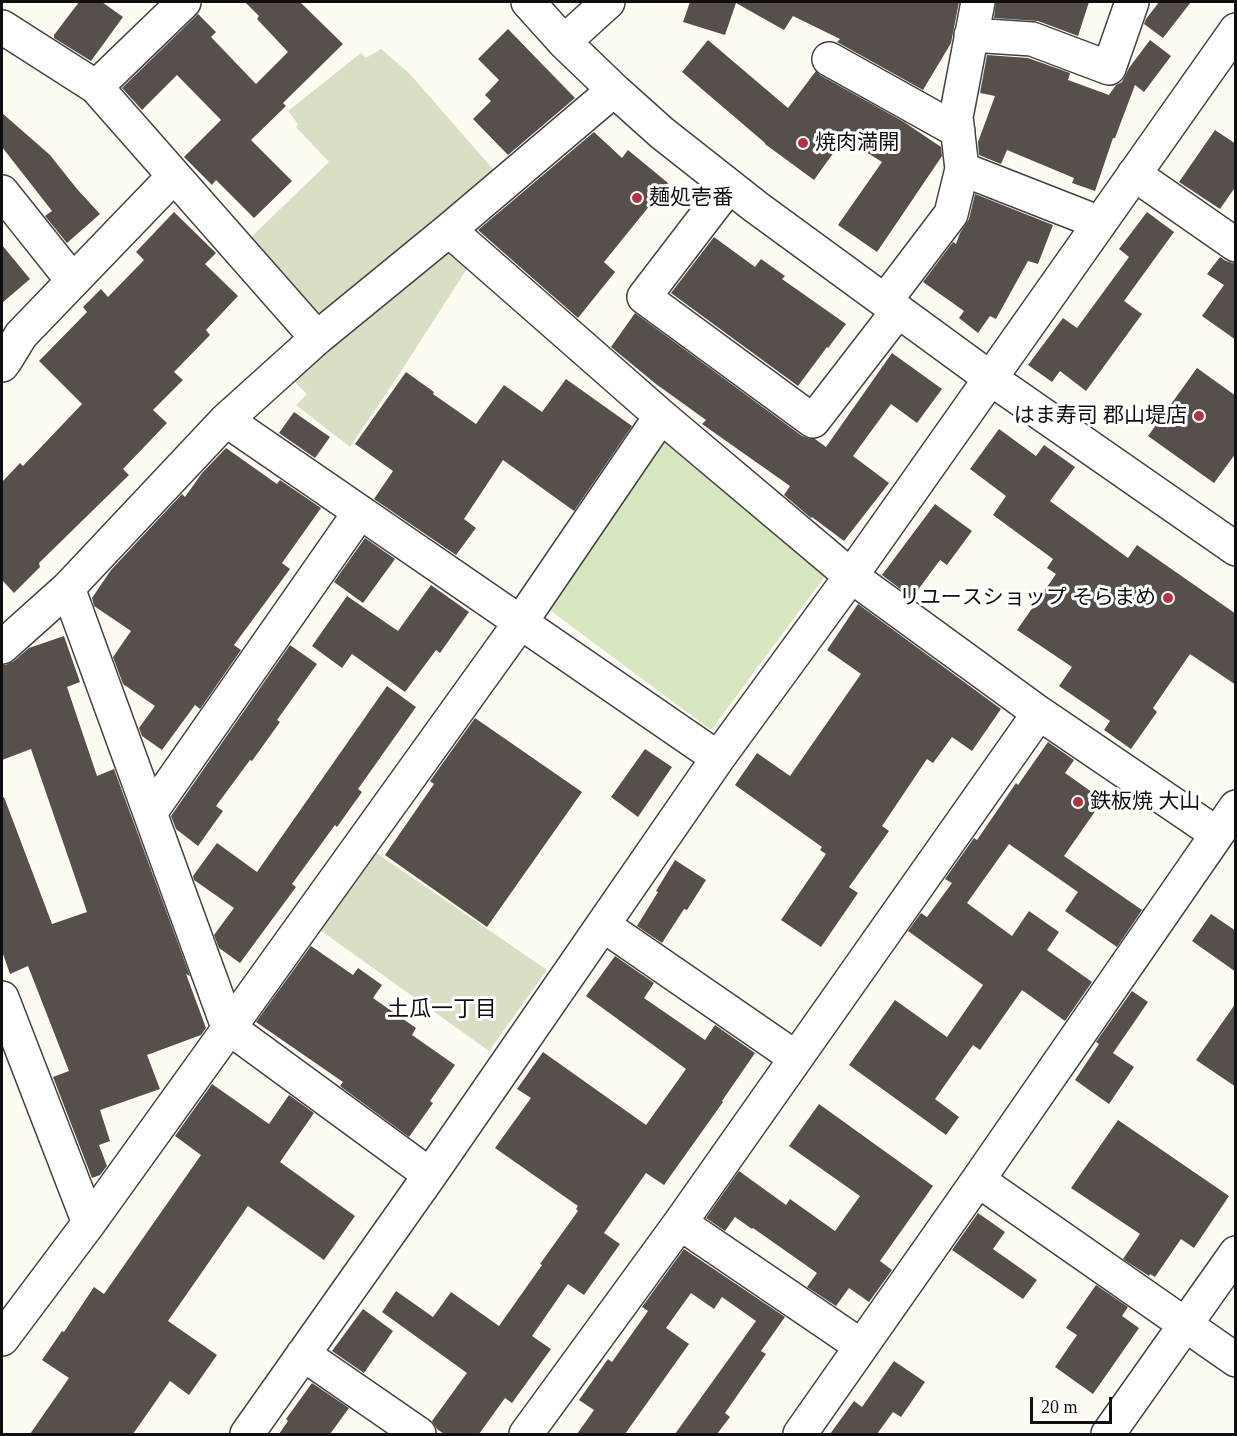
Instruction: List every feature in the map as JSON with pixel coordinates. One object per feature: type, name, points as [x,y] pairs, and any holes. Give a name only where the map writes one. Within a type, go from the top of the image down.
[{"type":"street","points":[[96,87],[184,2]]},
{"type":"street","points":[[528,2],[564,42],[614,90],[662,133],[729,186],[990,378],[1236,549]]},
{"type":"street","points":[[564,42],[608,2]]},
{"type":"street","points":[[729,186],[644,297],[813,421],[892,306],[951,214],[962,169],[956,117],[978,2]]},
{"type":"street","points":[[971,35],[1032,39],[1109,68],[1132,2]]},
{"type":"street","points":[[2,27],[96,87],[316,338]]},
{"type":"street","points":[[247,1434],[718,758],[851,576],[1236,30]]},
{"type":"street","points":[[830,59],[958,131]]},
{"type":"street","points":[[2,647],[68,588],[226,420],[316,338],[449,230],[614,90]]},
{"type":"street","points":[[962,169],[1100,223]]},
{"type":"street","points":[[1134,174],[1236,246]]},
{"type":"street","points":[[2,365],[21,335],[174,176]]},
{"type":"street","points":[[2,192],[73,281]]},
{"type":"street","points":[[449,230],[661,416],[851,576],[1039,713],[1217,834]]},
{"type":"street","points":[[2,1339],[89,1223],[520,623],[661,416]]},
{"type":"street","points":[[226,420],[718,758]]},
{"type":"street","points":[[150,813],[360,512]]},
{"type":"street","points":[[68,588],[228,1027],[430,1174]]},
{"type":"street","points":[[526,1434],[680,1223],[1039,713]]},
{"type":"street","points":[[800,1434],[1236,807]]},
{"type":"street","points":[[603,925],[796,1058]]},
{"type":"street","points":[[2,998],[89,1223]]},
{"type":"street","points":[[978,1180],[1236,1360]]},
{"type":"street","points":[[680,1223],[861,1346]]},
{"type":"street","points":[[1108,1434],[1236,1252]]},
{"type":"street","points":[[303,1354],[419,1434]]},
{"type":"green space","points":[[381,49],[409,73],[499,176],[319,318],[244,244],[329,162],[296,127],[298,124],[288,111],[361,53],[366,58]]},
{"type":"green space","points":[[448,250],[468,267],[350,447],[296,405],[307,394],[292,379]]},
{"type":"green space","points":[[664,442],[826,575],[711,730],[547,608]]},
{"type":"green space","points":[[375,852],[547,970],[489,1051],[320,930]]},
{"type":"building","points":[[79,2],[102,2],[123,17],[91,61],[54,38]]},
{"type":"building","points":[[245,2],[300,2],[343,44],[283,103],[286,106],[251,140],[292,181],[254,218],[216,180],[212,185],[184,157],[221,120],[177,75],[142,110],[122,88],[198,14],[216,32],[211,37],[256,84],[288,52],[257,19],[259,16]]},
{"type":"building","points":[[690,2],[959,2],[951,43],[923,90],[837,42],[840,39],[793,16],[784,30],[736,3],[725,35],[683,22]]},
{"type":"building","points":[[996,2],[1089,2],[1078,36],[1038,21],[994,18]]},
{"type":"building","points":[[1159,2],[1191,2],[1163,38],[1144,24]]},
{"type":"building","points":[[508,29],[575,98],[508,155],[473,119],[491,101],[485,95],[499,80],[478,59]]},
{"type":"building","points":[[708,40],[788,108],[816,71],[904,122],[941,147],[942,156],[877,252],[838,225],[882,162],[844,138],[814,180],[765,144],[682,72]]},
{"type":"building","points":[[1150,40],[1171,56],[1144,92],[1135,85],[1115,138],[1113,138],[1095,191],[1072,183],[1074,178],[1007,150],[1001,164],[979,155],[978,142],[995,96],[980,93],[987,55],[1028,58],[1070,73],[1068,80],[1109,95],[1116,85],[1122,82],[1129,68]]},
{"type":"building","points":[[2,113],[50,155],[100,214],[67,243],[45,216],[52,211],[2,147]]},
{"type":"building","points":[[1215,130],[1236,144],[1236,186],[1220,209],[1179,182]]},
{"type":"building","points":[[594,132],[622,158],[628,150],[668,183],[604,262],[615,272],[578,318],[478,230]]},
{"type":"building","points":[[975,194],[1053,225],[1038,264],[1028,261],[996,319],[990,316],[978,333],[959,318],[964,311],[923,282],[953,242],[956,244],[969,219]]},
{"type":"building","points":[[174,212],[216,253],[205,264],[238,296],[206,330],[210,335],[174,372],[183,380],[153,410],[167,423],[123,469],[129,475],[39,563],[40,567],[14,593],[2,580],[2,482],[20,463],[23,466],[82,404],[39,361],[87,312],[83,307],[101,289],[108,297],[144,260],[136,252]]},
{"type":"building","points":[[1147,212],[1174,232],[1124,301],[1142,314],[1086,391],[1060,371],[1052,382],[1028,365],[1063,318],[1077,328],[1129,257],[1119,249]]},
{"type":"building","points":[[714,237],[755,267],[761,259],[785,276],[782,279],[846,324],[798,386],[671,293]]},
{"type":"building","points":[[2,245],[30,279],[2,303]]},
{"type":"building","points":[[1220,257],[1236,264],[1236,340],[1202,316],[1224,285],[1207,274]]},
{"type":"building","points":[[635,313],[802,436],[815,439],[826,447],[892,353],[942,389],[917,423],[891,404],[853,456],[889,483],[844,541],[811,518],[784,495],[790,486],[702,424],[706,420],[656,384],[611,347]]},
{"type":"building","name":"はま寿司 郡山堤店","points":[[1197,368],[1236,396],[1236,453],[1214,483],[1148,436]]},
{"type":"building","points":[[406,372],[476,424],[504,385],[542,412],[566,379],[632,426],[574,511],[503,460],[464,519],[476,528],[456,555],[374,499],[393,471],[355,444]]},
{"type":"building","points":[[294,412],[330,437],[315,458],[279,433]]},
{"type":"building","points":[[999,429],[1036,456],[1044,445],[1075,467],[1050,501],[1128,558],[1137,545],[1236,614],[1236,685],[1190,654],[1153,708],[1157,712],[1131,749],[1104,730],[1110,721],[1059,686],[1072,667],[1017,630],[1056,574],[1047,568],[1053,559],[993,515],[1006,496],[970,469]]},
{"type":"building","points":[[226,448],[277,484],[280,480],[321,508],[282,563],[290,569],[234,645],[241,650],[200,709],[195,705],[162,750],[142,736],[139,728],[155,706],[123,684],[113,657],[131,631],[94,606],[92,598],[111,570],[182,494],[185,497],[202,473]]},
{"type":"building","points":[[935,504],[972,531],[947,565],[940,560],[912,598],[882,575]]},
{"type":"building","points":[[365,538],[395,559],[363,603],[334,582]]},
{"type":"building","points":[[431,585],[469,612],[440,653],[436,650],[405,692],[352,654],[342,668],[312,646],[347,596],[398,631]]},
{"type":"building","points":[[858,604],[1001,709],[972,751],[952,737],[933,763],[927,759],[882,826],[889,831],[849,887],[858,893],[821,947],[781,920],[826,854],[820,850],[822,847],[735,785],[757,753],[790,776],[861,674],[827,650]]},
{"type":"building","points":[[64,636],[80,682],[67,687],[97,776],[114,769],[190,976],[186,974],[206,1028],[201,1035],[147,1055],[160,1089],[100,1110],[110,1141],[99,1145],[107,1166],[100,1175],[92,1178],[53,1077],[69,1071],[28,966],[10,974],[2,951],[2,798],[4,797],[52,924],[87,912],[31,749],[2,760],[2,665],[14,661],[29,648]]},
{"type":"building","points":[[290,645],[317,664],[277,720],[280,722],[216,806],[223,811],[198,846],[176,829],[171,816]]},
{"type":"building","points":[[387,686],[416,707],[358,789],[362,792],[292,884],[296,887],[240,963],[219,948],[214,935],[234,908],[194,880],[193,876],[217,843],[257,872]]},
{"type":"building","points":[[475,718],[582,792],[487,927],[385,855],[434,784],[430,781]]},
{"type":"building","points":[[1048,742],[1074,760],[1065,773],[1103,800],[1064,856],[1142,910],[1117,947],[1065,911],[1078,892],[1009,844],[967,903],[1012,936],[1029,911],[1059,932],[1047,950],[1092,982],[1065,1021],[1022,990],[980,1050],[973,1045],[935,1099],[959,1117],[946,1135],[849,1065],[895,1000],[947,1037],[983,985],[908,931],[921,913],[927,917],[952,883],[945,879],[974,838],[977,840],[1016,783],[1018,785]]},
{"type":"building","points":[[645,749],[672,767],[638,817],[611,797]]},
{"type":"building","points":[[675,860],[706,880],[662,943],[637,926]]},
{"type":"building","points":[[1211,914],[1236,931],[1236,972],[1192,941]]},
{"type":"building","points":[[311,946],[353,975],[358,968],[382,985],[373,998],[416,1028],[412,1035],[455,1065],[430,1101],[433,1103],[409,1137],[340,1086],[343,1082],[256,1022]]},
{"type":"building","points":[[615,956],[654,983],[644,998],[705,1040],[715,1025],[755,1053],[664,1185],[646,1173],[604,1233],[620,1244],[584,1295],[568,1284],[532,1336],[551,1349],[512,1403],[505,1398],[479,1434],[444,1434],[432,1421],[467,1373],[382,1312],[396,1291],[433,1317],[451,1292],[499,1326],[578,1211],[576,1209],[578,1206],[495,1148],[531,1098],[517,1089],[543,1052],[646,1125],[686,1069],[586,996]]},
{"type":"building","points":[[1132,991],[1148,1002],[1113,1053],[1134,1067],[1109,1104],[1075,1080],[1099,1044],[1096,1042]]},
{"type":"building","points":[[1236,1003],[1236,1087],[1196,1060]]},
{"type":"building","points":[[212,1084],[269,1124],[289,1095],[314,1113],[280,1162],[355,1216],[324,1260],[248,1206],[168,1321],[217,1355],[189,1395],[170,1381],[133,1434],[30,1434],[69,1378],[42,1360],[94,1287],[104,1294],[201,1155],[175,1136]]},
{"type":"building","points":[[819,1104],[933,1186],[880,1261],[892,1270],[869,1302],[849,1288],[836,1306],[807,1287],[817,1273],[753,1228],[735,1217],[725,1231],[706,1218],[739,1171],[786,1205],[790,1199],[835,1231],[860,1196],[789,1146]]},
{"type":"building","points":[[1118,1120],[1229,1196],[1194,1248],[1181,1239],[1155,1277],[1150,1274],[1149,1276],[1123,1259],[1140,1234],[1071,1188]]},
{"type":"building","points":[[978,1213],[1005,1232],[993,1249],[1037,1280],[1023,1299],[952,1250]]},
{"type":"building","points":[[684,1249],[785,1317],[761,1351],[766,1354],[725,1413],[730,1417],[717,1434],[675,1434],[756,1321],[722,1297],[714,1309],[691,1293],[666,1328],[689,1344],[625,1434],[577,1434],[594,1410],[579,1400],[608,1359],[612,1362],[648,1311],[642,1307]]},
{"type":"building","points":[[1096,1285],[1128,1307],[1122,1316],[1139,1328],[1093,1394],[1055,1367],[1077,1335],[1066,1328]]},
{"type":"building","points":[[363,1309],[393,1331],[364,1373],[332,1351]]},
{"type":"building","points":[[894,1361],[925,1382],[901,1417],[893,1412],[877,1434],[830,1434],[854,1401],[862,1407]]},
{"type":"building","points":[[312,1383],[349,1408],[330,1434],[279,1434],[288,1421],[286,1419]]},
{"type":"place","name":"焼肉満開","points":[[803,143]]},
{"type":"place","name":"麺処壱番","points":[[637,198]]},
{"type":"place","name":"はま寿司 郡山堤店","points":[[1199,416]]},
{"type":"place","name":"リユースショップ そらまめ","points":[[1168,598]]},
{"type":"place","name":"鉄板焼 大山","points":[[1078,802]]},
{"type":"district","name":"土瓜一丁目","points":[[442,1010]]}]
